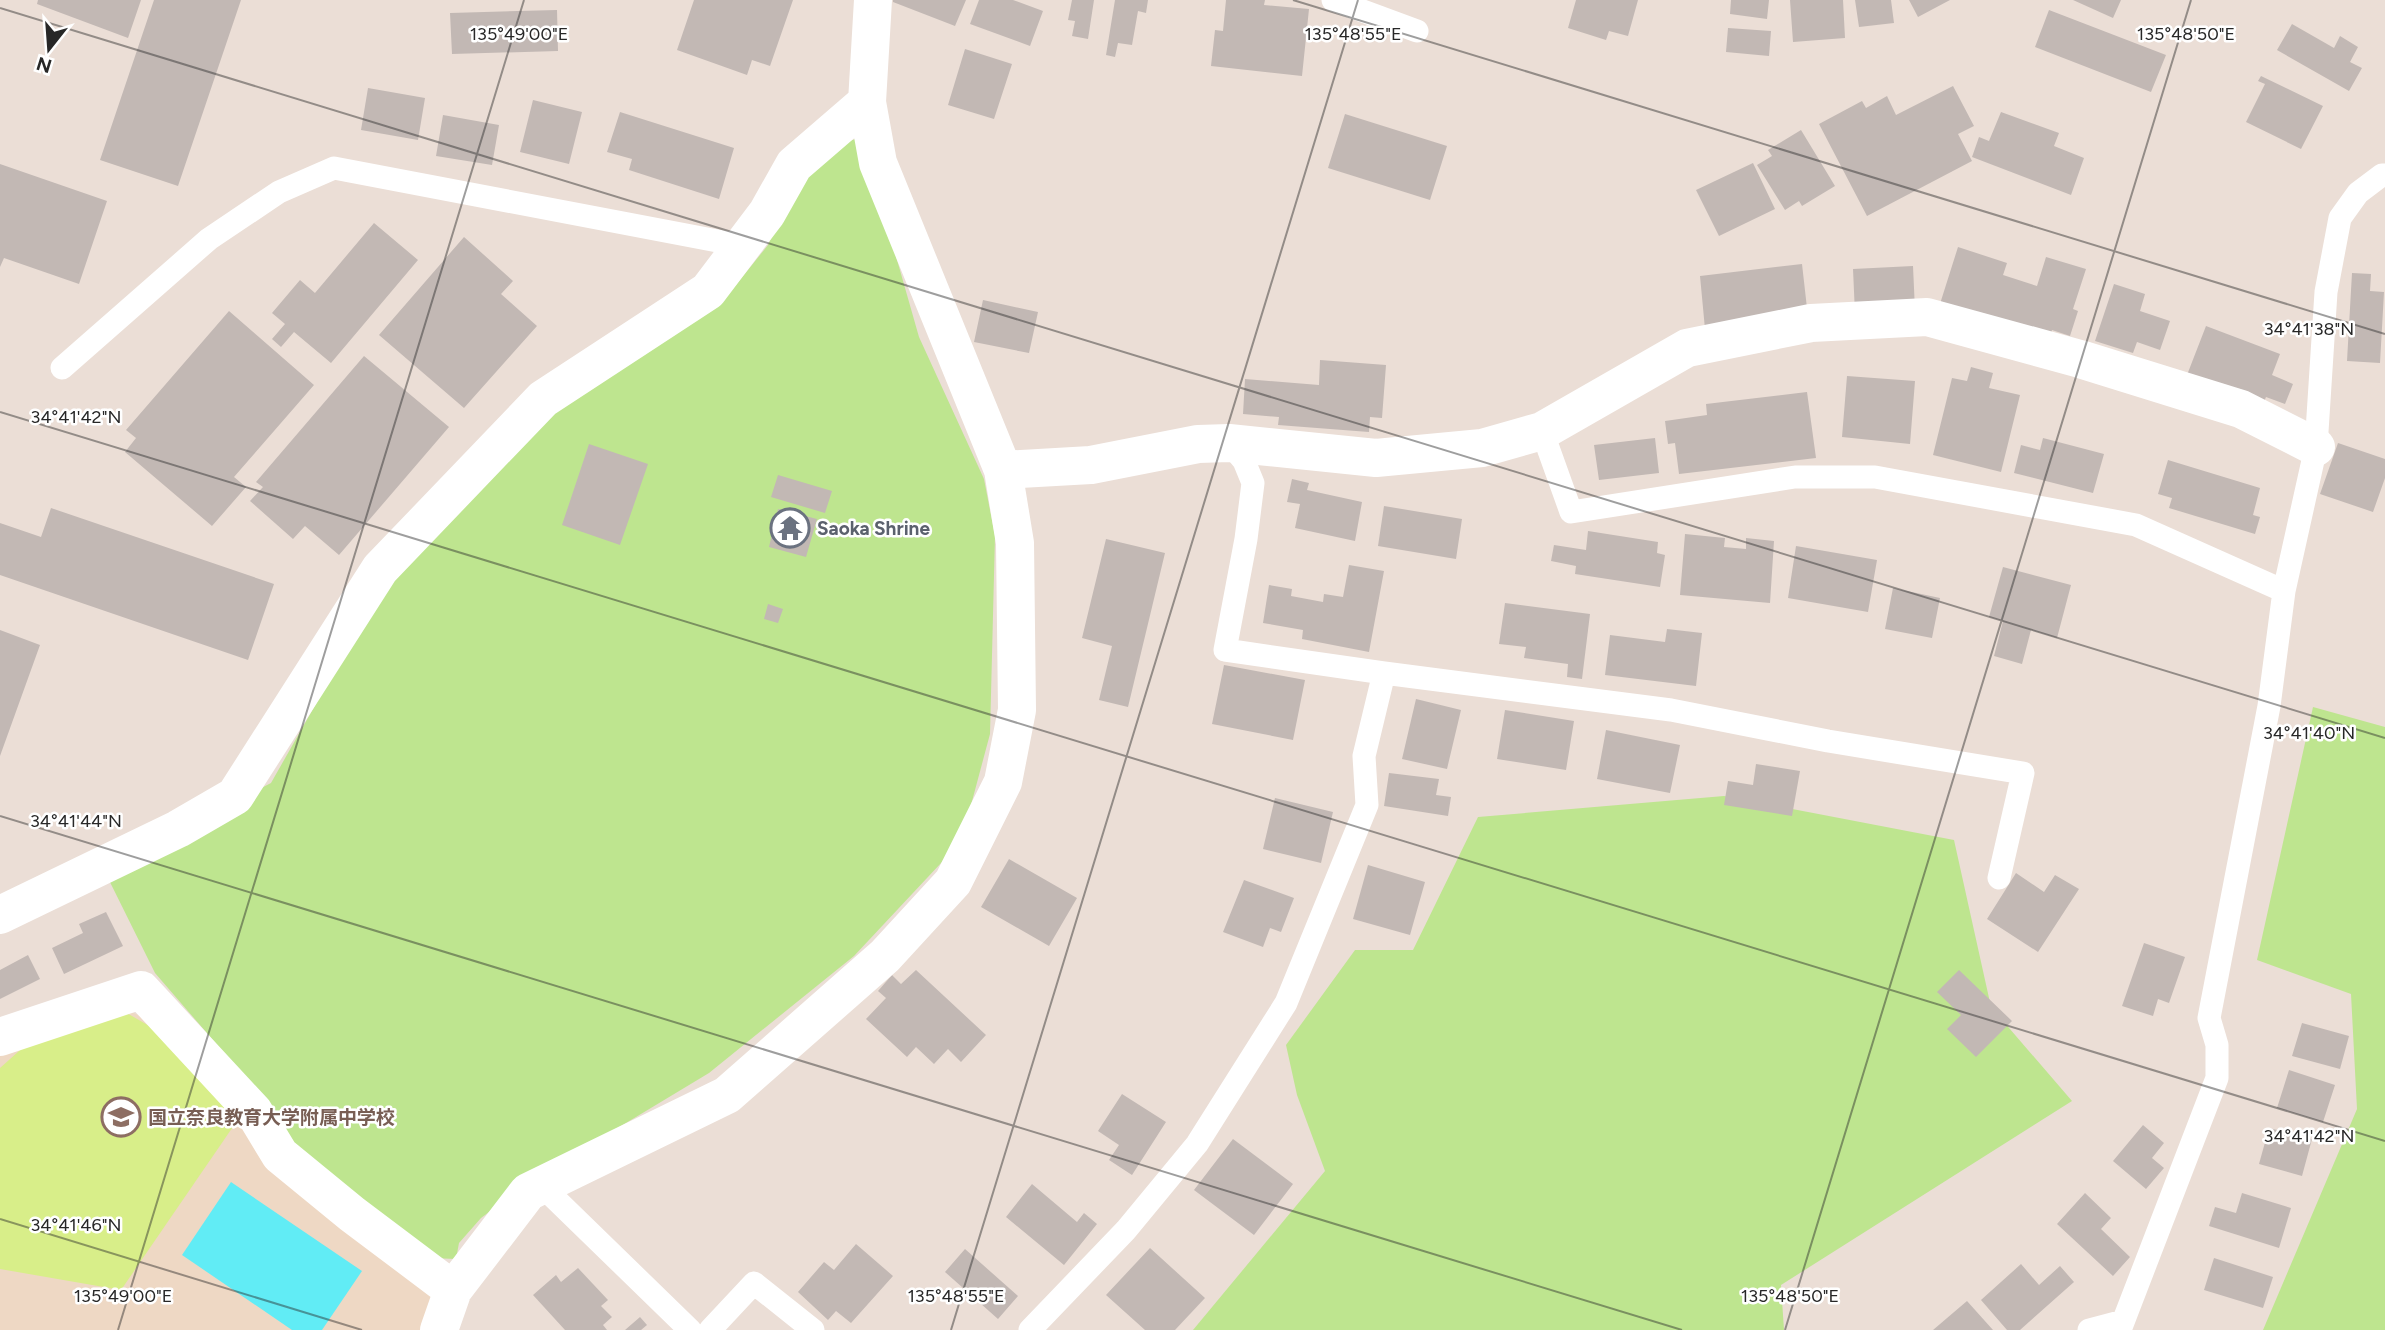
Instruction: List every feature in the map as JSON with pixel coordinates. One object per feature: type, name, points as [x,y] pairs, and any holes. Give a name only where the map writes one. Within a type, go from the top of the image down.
[{"type":"street","points":[[439,1330],[453,1290],[528,1192],[727,1095],[886,956],[953,882],[1003,782],[1017,710],[1015,543],[1003,470],[878,163],[867,102],[873,0]]},
{"type":"street","points":[[0,915],[178,829],[234,796],[380,569],[542,399],[708,291],[767,214],[794,165],[867,102]]},
{"type":"street","points":[[1003,470],[1091,465],[1198,444],[1229,443],[1376,458],[1482,448],[1542,431],[1687,348],[1811,323],[1927,317],[2080,359],[2241,409],[2316,447]]},
{"type":"street","points":[[0,1037],[141,990],[254,1112],[280,1155],[352,1214],[453,1290]]},
{"type":"lane","points":[[1333,0],[1417,31]]},
{"type":"lane","points":[[62,368],[209,239],[279,192],[334,168],[744,246]]},
{"type":"lane","points":[[2089,1330],[2122,1326],[2217,1078],[2217,1045],[2208,1018],[2269,706],[2284,591],[2316,447],[2326,292],[2340,218],[2358,193],[2385,175]]},
{"type":"lane","points":[[1542,431],[1571,512],[1795,477],[1875,477],[2136,525],[2284,591]]},
{"type":"lane","points":[[1229,443],[1244,461],[1253,483],[1246,539],[1225,650],[1671,710],[1828,741],[2023,774],[1998,878]]},
{"type":"lane","points":[[1030,1330],[1126,1230],[1197,1144],[1286,1003],[1367,805],[1364,756],[1384,673]]},
{"type":"lane","points":[[542,1186],[690,1330]]},
{"type":"lane","points":[[710,1330],[754,1283],[813,1330]]},
{"type":"shaded area","name":"国立奈良教育大学附属中学校","points":[[123,1008],[168,1029],[439,1293],[425,1330],[0,1330],[0,1055]]},
{"type":"green space","points":[[862,137],[919,337],[984,479],[995,536],[990,734],[967,820],[942,862],[854,956],[709,1073],[533,1179],[481,1218],[459,1243],[456,1259],[432,1258],[290,1144],[276,1113],[155,973],[104,870],[271,783],[389,575],[551,411],[723,301],[768,245],[797,180],[833,146]]},
{"type":"green space","points":[[2313,707],[2385,727],[2385,1330],[2263,1330],[2357,1109],[2351,994],[2257,960]]},
{"type":"green space","points":[[1724,796],[1954,840],[1991,1007],[2072,1101],[1781,1285],[1784,1330],[1193,1330],[1325,1171],[1297,1095],[1286,1045],[1355,950],[1413,950],[1478,817]]},
{"type":"green space","points":[[125,1012],[177,1042],[239,1118],[121,1290],[0,1269],[0,1068],[37,1035]]},
{"type":"water","points":[[231,1182],[362,1271],[322,1330],[292,1330],[182,1255]]},
{"type":"building","points":[[38,0],[141,0],[128,38],[37,4]]},
{"type":"building","points":[[154,0],[241,0],[178,186],[100,160]]},
{"type":"building","points":[[694,0],[793,0],[770,66],[752,60],[747,75],[677,50]]},
{"type":"building","points":[[893,0],[966,0],[955,26]]},
{"type":"building","points":[[979,0],[1013,0],[1043,11],[1030,46],[970,24]]},
{"type":"building","points":[[1072,0],[1094,0],[1088,39],[1072,36],[1075,21],[1068,20]]},
{"type":"building","points":[[1115,0],[1148,0],[1146,13],[1138,11],[1132,45],[1118,43],[1115,57],[1106,55]]},
{"type":"building","points":[[1226,0],[1265,0],[1264,5],[1309,9],[1302,76],[1211,66],[1215,30],[1223,31]]},
{"type":"building","points":[[1576,0],[1638,0],[1628,36],[1609,31],[1606,40],[1568,28]]},
{"type":"building","points":[[1731,0],[1769,0],[1767,19],[1730,14]]},
{"type":"building","points":[[1790,0],[1843,0],[1845,38],[1793,42]]},
{"type":"building","points":[[1855,0],[1891,0],[1894,23],[1859,27]]},
{"type":"building","points":[[1909,0],[1950,0],[1918,17]]},
{"type":"building","points":[[2073,0],[2121,0],[2113,18]]},
{"type":"building","points":[[557,10],[558,51],[452,54],[450,13]]},
{"type":"building","points":[[2049,10],[2166,55],[2151,92],[2035,47]]},
{"type":"building","points":[[2292,24],[2334,48],[2340,36],[2358,47],[2350,62],[2362,68],[2349,91],[2277,50]]},
{"type":"building","points":[[1728,28],[1771,31],[1769,56],[1726,52]]},
{"type":"building","points":[[965,49],[1012,64],[994,119],[948,105]]},
{"type":"building","points":[[2261,76],[2323,106],[2301,149],[2246,122],[2265,84],[2258,81]]},
{"type":"building","points":[[1953,86],[1974,126],[1958,134],[1972,161],[1867,216],[1819,124],[1862,101],[1866,108],[1887,96],[1896,115]]},
{"type":"building","points":[[368,88],[425,98],[418,140],[361,130]]},
{"type":"building","points":[[533,100],[582,112],[569,164],[520,152]]},
{"type":"building","points":[[620,112],[734,148],[719,199],[629,170],[632,159],[607,152]]},
{"type":"building","points":[[2001,112],[2059,133],[2054,146],[2084,158],[2071,195],[1972,157],[1979,137],[1989,141]]},
{"type":"building","points":[[1345,114],[1447,146],[1430,200],[1328,168]]},
{"type":"building","points":[[443,115],[499,125],[492,165],[436,156]]},
{"type":"building","points":[[1801,130],[1835,186],[1802,206],[1799,201],[1785,210],[1757,165],[1772,156],[1768,150]]},
{"type":"building","points":[[1753,163],[1775,209],[1719,236],[1696,190]]},
{"type":"building","points":[[0,164],[107,201],[79,284],[4,258],[0,267]]},
{"type":"building","points":[[374,223],[418,260],[331,363],[294,332],[281,347],[272,339],[285,324],[272,313],[300,280],[315,293]]},
{"type":"building","points":[[464,237],[513,281],[501,294],[537,326],[464,408],[379,335]]},
{"type":"building","points":[[1958,247],[2007,263],[2003,275],[2037,286],[2046,257],[2086,269],[2073,309],[2078,311],[2070,336],[2052,330],[2048,342],[1939,307]]},
{"type":"building","points":[[1802,264],[1808,317],[1705,329],[1700,276]]},
{"type":"building","points":[[1913,266],[1915,310],[1855,314],[1853,269]]},
{"type":"building","points":[[2352,273],[2371,274],[2370,291],[2384,292],[2380,363],[2347,361]]},
{"type":"building","points":[[2114,284],[2145,294],[2140,311],[2170,321],[2160,350],[2137,342],[2133,353],[2095,341]]},
{"type":"building","points":[[983,300],[1038,312],[1029,353],[974,342]]},
{"type":"building","points":[[229,311],[314,385],[234,477],[246,487],[212,526],[125,452],[136,438],[126,430]]},
{"type":"building","points":[[2206,326],[2280,354],[2272,375],[2293,384],[2285,404],[2266,397],[2263,404],[2187,375]]},
{"type":"building","points":[[364,356],[449,427],[339,555],[305,526],[293,539],[250,501],[263,487],[256,482]]},
{"type":"building","points":[[1320,360],[1386,365],[1382,418],[1370,417],[1369,432],[1278,425],[1279,417],[1243,414],[1245,379],[1319,385]]},
{"type":"building","points":[[1971,367],[1993,373],[1989,388],[2020,395],[2001,472],[1933,455],[1952,378],[1967,381]]},
{"type":"building","points":[[1847,376],[1915,381],[1910,444],[1842,437]]},
{"type":"building","points":[[1807,392],[1816,458],[1679,474],[1675,443],[1668,444],[1665,421],[1707,415],[1706,404]]},
{"type":"building","points":[[1655,438],[1659,473],[1599,480],[1594,445]]},
{"type":"building","points":[[2043,438],[2104,454],[2093,493],[2014,473],[2021,445],[2040,450]]},
{"type":"building","points":[[2338,443],[2385,459],[2385,478],[2373,512],[2320,494]]},
{"type":"building","points":[[589,444],[648,464],[620,545],[562,525]]},
{"type":"building","points":[[2168,460],[2260,488],[2253,515],[2260,517],[2255,534],[2169,508],[2172,498],[2158,494]]},
{"type":"building","points":[[778,475],[832,491],[825,513],[771,497]]},
{"type":"building","points":[[1292,479],[1309,483],[1307,490],[1362,502],[1355,541],[1295,528],[1300,504],[1287,502]]},
{"type":"building","points":[[1384,506],[1462,519],[1456,559],[1378,546]]},
{"type":"building","points":[[51,508],[274,584],[248,660],[0,575],[0,523],[41,537]]},
{"type":"building","points":[[778,509],[817,519],[806,557],[769,547]]},
{"type":"building","points":[[1588,531],[1658,542],[1657,553],[1665,555],[1660,587],[1575,574],[1576,566],[1551,561],[1554,545],[1586,550]]},
{"type":"building","points":[[1685,534],[1725,538],[1724,547],[1746,549],[1746,538],[1774,541],[1770,603],[1680,595]]},
{"type":"building","points":[[1106,539],[1165,553],[1128,707],[1099,700],[1112,646],[1082,638]]},
{"type":"building","points":[[1796,546],[1877,560],[1868,612],[1788,598]]},
{"type":"building","points":[[1349,565],[1384,571],[1369,652],[1302,639],[1303,630],[1263,623],[1269,585],[1292,589],[1291,596],[1323,602],[1324,594],[1343,597]]},
{"type":"building","points":[[2003,567],[2071,585],[2057,638],[2031,630],[2022,664],[1994,656],[2003,621],[1989,617]]},
{"type":"building","points":[[1893,588],[1940,598],[1932,638],[1885,629]]},
{"type":"building","points":[[1505,603],[1590,614],[1582,679],[1567,677],[1568,664],[1524,658],[1526,647],[1499,644]]},
{"type":"building","points":[[768,604],[783,609],[778,623],[764,619]]},
{"type":"building","points":[[1667,629],[1702,633],[1696,686],[1605,675],[1610,635],[1665,642]]},
{"type":"building","points":[[0,630],[40,645],[0,756]]},
{"type":"building","points":[[1224,665],[1305,680],[1293,740],[1212,724]]},
{"type":"building","points":[[1416,699],[1461,710],[1447,769],[1402,759]]},
{"type":"building","points":[[1505,710],[1574,721],[1566,770],[1497,759]]},
{"type":"building","points":[[1606,730],[1680,745],[1670,793],[1597,779]]},
{"type":"building","points":[[1756,764],[1800,771],[1792,816],[1724,805],[1728,781],[1753,785]]},
{"type":"building","points":[[1389,773],[1439,779],[1436,795],[1451,797],[1448,816],[1384,806]]},
{"type":"building","points":[[1275,798],[1333,812],[1321,863],[1263,849]]},
{"type":"building","points":[[1009,859],[1077,898],[1049,946],[981,907]]},
{"type":"building","points":[[1368,865],[1425,882],[1410,935],[1353,919]]},
{"type":"building","points":[[2016,873],[2044,892],[2055,875],[2079,889],[2038,952],[1987,919]]},
{"type":"building","points":[[1244,880],[1294,898],[1281,932],[1270,928],[1263,947],[1223,932]]},
{"type":"building","points":[[106,912],[123,946],[64,974],[52,948],[83,933],[79,924]]},
{"type":"building","points":[[2144,943],[2185,957],[2169,1003],[2158,999],[2153,1016],[2122,1006]]},
{"type":"building","points":[[28,955],[40,979],[0,999],[0,970]]},
{"type":"building","points":[[916,970],[986,1035],[961,1062],[948,1049],[934,1064],[916,1047],[907,1057],[866,1019],[886,998],[878,991],[892,975],[901,984]]},
{"type":"building","points":[[1959,970],[2012,1021],[1976,1057],[1947,1029],[1961,1015],[1937,992]]},
{"type":"building","points":[[2302,1023],[2349,1036],[2340,1069],[2292,1056]]},
{"type":"building","points":[[2289,1070],[2335,1085],[2323,1122],[2277,1108]]},
{"type":"building","points":[[1122,1094],[1166,1122],[1132,1175],[1109,1160],[1119,1145],[1098,1131]]},
{"type":"building","points":[[2143,1125],[2164,1143],[2152,1158],[2164,1168],[2146,1189],[2113,1161]]},
{"type":"building","points":[[2269,1128],[2312,1139],[2302,1176],[2259,1164]]},
{"type":"building","points":[[1233,1139],[1293,1184],[1254,1235],[1194,1190]]},
{"type":"building","points":[[1032,1184],[1077,1222],[1084,1213],[1097,1224],[1064,1265],[1006,1217]]},
{"type":"building","points":[[2085,1193],[2111,1218],[2101,1229],[2130,1257],[2113,1276],[2057,1224]]},
{"type":"building","points":[[2242,1193],[2291,1208],[2279,1248],[2209,1226],[2215,1207],[2236,1213]]},
{"type":"building","points":[[856,1244],[893,1276],[851,1323],[836,1311],[828,1320],[798,1292],[824,1262],[834,1270]]},
{"type":"building","points":[[1150,1248],[1205,1298],[1175,1330],[1145,1330],[1106,1295]]},
{"type":"building","points":[[965,1249],[1018,1296],[998,1319],[945,1272]]},
{"type":"building","points":[[2214,1258],[2273,1277],[2263,1308],[2204,1290]]},
{"type":"building","points":[[2021,1264],[2039,1285],[2060,1266],[2074,1282],[2020,1330],[2007,1330],[1981,1300]]},
{"type":"building","points":[[578,1268],[608,1300],[601,1306],[612,1317],[603,1325],[607,1330],[565,1330],[533,1295],[556,1275],[561,1282]]},
{"type":"building","points":[[1967,1301],[1993,1330],[1933,1330]]},
{"type":"building","points":[[640,1317],[647,1325],[641,1330],[625,1330]]},
{"type":"place","name":"Saoka Shrine","points":[[790,528]]},
{"type":"place","name":"国立奈良教育大学附属中学校","points":[[121,1117]]}]
